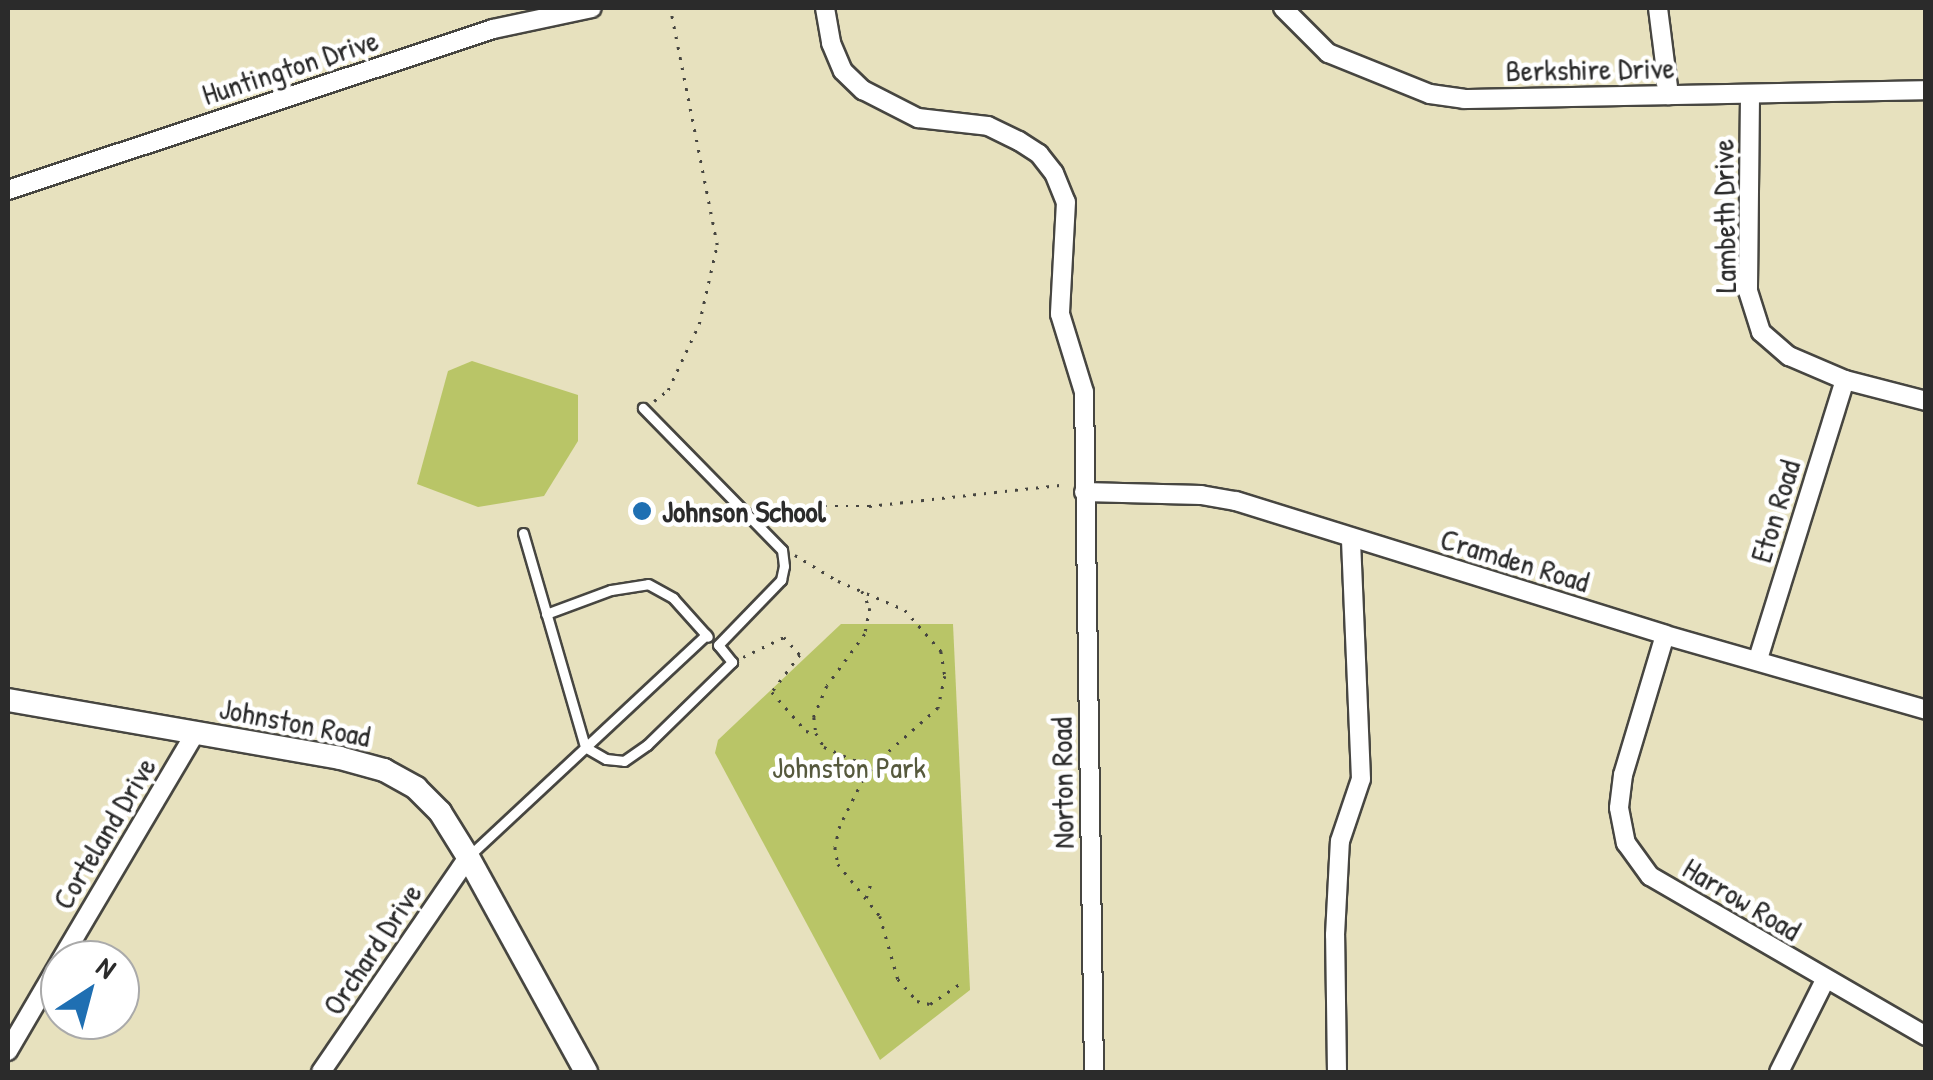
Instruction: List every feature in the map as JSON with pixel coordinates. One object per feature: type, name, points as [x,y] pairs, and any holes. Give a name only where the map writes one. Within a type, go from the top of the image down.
[{"type":"street","name":"Huntington Drive","points":[[8,190],[493,29],[592,8]]},
{"type":"street","name":"Norton Road","points":[[825,8],[831,44],[843,70],[863,90],[918,118],[988,126],[1039,154],[1054,173],[1066,202],[1060,314],[1084,392],[1094,1072]]},
{"type":"street","name":"Berkshire Drive","points":[[1283,8],[1328,52],[1430,94],[1464,98],[1750,96],[1926,90]]},
{"type":"street","points":[[1658,8],[1669,95]]},
{"type":"street","name":"Lambeth Drive","points":[[1750,96],[1748,291],[1761,332],[1789,356],[1845,380],[1926,401]]},
{"type":"street","name":"Eton Road","points":[[1758,659],[1845,380]]},
{"type":"street","name":"Cramden Road","points":[[1084,487],[1236,501],[1664,634],[1926,710]]},
{"type":"street","points":[[1337,1072],[1340,841],[1361,779],[1351,538]]},
{"type":"street","name":"Harrow Road","points":[[1664,634],[1623,775],[1619,808],[1626,843],[1650,876],[1926,1036]]},
{"type":"street","name":"Johnston Road","points":[[8,700],[384,770],[416,788],[440,812],[468,857],[586,1072]]},
{"type":"street","name":"Corteland Drive","points":[[72,940],[195,734]]},
{"type":"street","name":"Orchard Drive","points":[[321,1072],[468,857]]},
{"type":"street","points":[[1779,1072],[1825,980]]},
{"type":"street","name":"Corteland Drive","points":[[8,1050],[40,995]]},
{"type":"lane","points":[[644,408],[782,550],[781,580],[718,645]]},
{"type":"lane","points":[[523,533],[546,614],[585,747],[606,759],[624,761],[647,745],[732,662],[673,598],[648,584],[610,590],[546,614]]},
{"type":"lane","points":[[468,857],[706,635]]},
{"type":"path","points":[[644,408],[668,390],[700,324],[717,245],[670,8]]},
{"type":"path","points":[[760,527],[783,506],[869,506],[1084,487]]},
{"type":"path","points":[[782,550],[905,610],[941,651],[945,676],[938,708],[878,760],[840,826],[835,847],[838,864],[880,916],[898,979],[917,1001],[930,1004],[960,984]]},
{"type":"path","points":[[816,733],[814,717],[821,698],[870,619],[862,590]]},
{"type":"path","points":[[732,662],[784,637],[800,655],[772,692],[806,731],[816,733],[838,755],[878,760]]},
{"type":"path","points":[[841,780],[864,780]]},
{"type":"path","points":[[865,899],[872,880]]},
{"type":"green space","points":[[472,361],[578,395],[578,441],[544,496],[478,507],[417,484],[448,371]]},
{"type":"green space","name":"Johnston Park","points":[[841,624],[953,624],[970,990],[880,1060],[715,753],[718,740]]},
{"type":"place","name":"Johnson School","points":[[642,511]]}]
